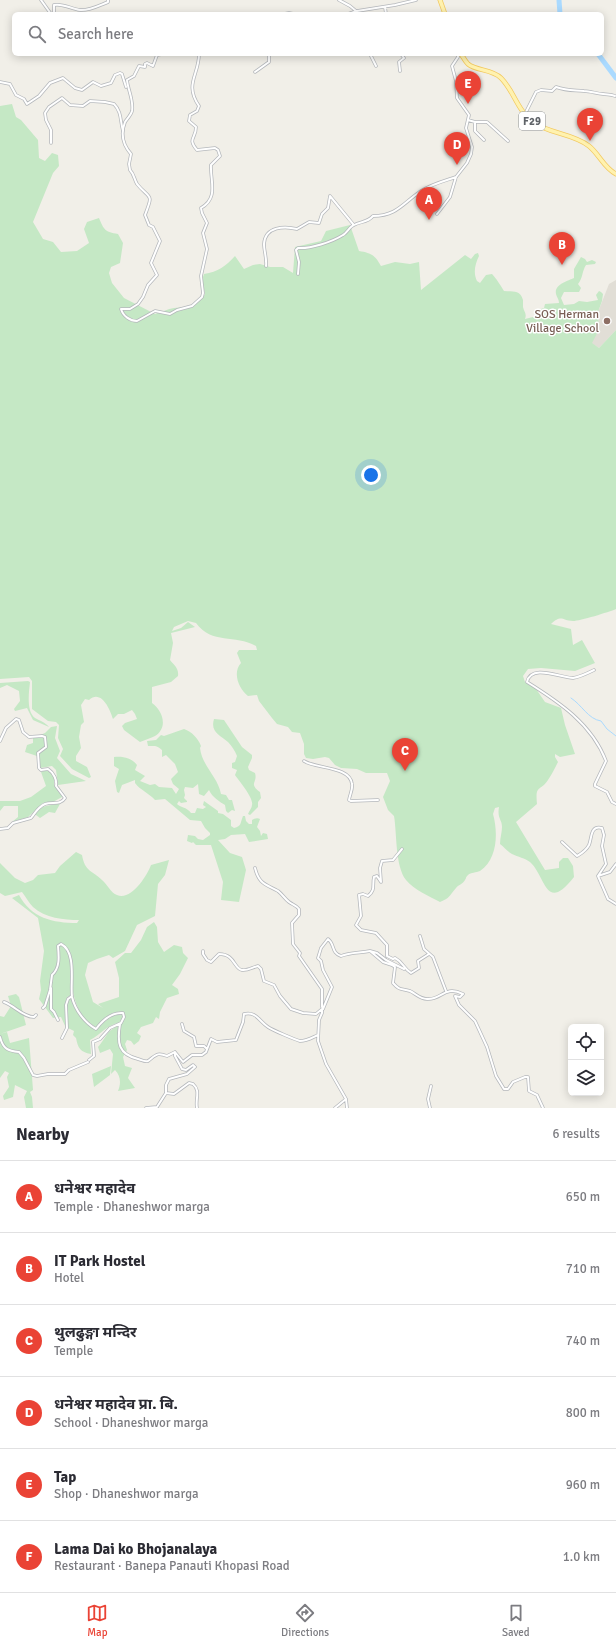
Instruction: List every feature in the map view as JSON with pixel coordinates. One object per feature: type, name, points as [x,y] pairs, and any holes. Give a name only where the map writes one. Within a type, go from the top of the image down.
[{"type":"main road","points":[[440,0],[444,12]]},
{"type":"main road","name":"F29","points":[[461,56],[468,64],[486,69],[501,77],[520,110],[532,121],[542,127],[579,140],[589,146],[606,166],[616,174]]},
{"type":"street","points":[[41,0],[51,12]]},
{"type":"street","points":[[53,12],[54,5],[59,4],[81,10],[96,7],[108,2],[108,0]]},
{"type":"street","points":[[336,0],[350,6],[356,11],[385,7],[416,0]]},
{"type":"street","points":[[385,7],[386,12]]},
{"type":"street","points":[[128,91],[126,80],[134,76],[137,68],[145,67],[145,64],[147,63],[153,66],[158,56]]},
{"type":"street","points":[[0,82],[10,84],[16,94],[24,99],[27,104],[39,96],[50,83],[63,78],[75,88],[82,90],[93,82],[101,86],[111,83],[115,75],[120,72],[122,74],[132,102],[132,112],[125,123],[122,140],[125,147],[131,154],[129,164],[130,170],[136,183],[149,195],[151,201],[145,215],[149,225],[153,227],[160,241],[151,263],[158,275],[148,285],[138,304],[130,309],[121,309],[123,315],[137,321],[152,312],[158,311],[170,314],[177,310],[192,306],[203,293],[201,276],[207,250],[203,233],[207,223],[201,208],[207,204],[213,195],[211,165],[220,156],[218,150],[215,148],[197,150],[192,144],[196,127],[189,121],[190,114],[197,111],[199,106],[194,99],[192,86],[199,56]]},
{"type":"street","points":[[255,72],[269,62],[270,56]]},
{"type":"street","points":[[371,56],[376,66]]},
{"type":"street","points":[[400,71],[399,62],[404,58],[403,56]]},
{"type":"street","points":[[437,214],[450,197],[456,178],[467,163],[472,151],[466,128],[469,115],[457,98],[456,81],[452,66],[458,56]]},
{"type":"street","points":[[525,114],[536,92],[541,90],[552,91],[556,87],[566,90],[584,90],[615,96]]},
{"type":"street","points":[[51,143],[51,130],[46,120],[45,113],[49,107],[62,98],[70,105],[83,106],[90,101],[114,104],[119,109],[123,132]]},
{"type":"street","points":[[468,120],[475,122],[487,122],[508,141]]},
{"type":"street","points":[[475,122],[475,131],[484,140]]},
{"type":"street","points":[[298,274],[299,262],[297,249],[304,249],[343,235],[353,225],[369,221],[373,216],[380,216],[396,211],[428,187],[456,178]]},
{"type":"street","points":[[266,266],[264,245],[268,235],[276,228],[280,227],[290,226],[297,229],[309,222],[319,223],[322,214],[328,208],[330,196],[353,225]]},
{"type":"street","points":[[594,670],[573,678],[540,672],[533,673],[528,678],[527,682],[568,709],[590,733],[606,761],[596,780],[595,786],[607,792],[612,802],[616,804]]},
{"type":"street","points":[[0,741],[6,728],[16,719],[19,720],[23,732],[29,737],[45,737],[46,747],[38,753],[39,768],[41,770],[46,769],[52,772],[56,779],[56,786],[65,798],[55,804],[45,804],[36,810],[31,818],[13,822],[8,828],[0,829]]},
{"type":"street","points":[[304,761],[311,765],[339,770],[346,776],[352,782],[349,800],[378,800]]},
{"type":"street","points":[[562,842],[574,855],[577,856],[585,851],[594,829],[599,827],[602,828],[604,835],[602,846],[606,864],[598,876]]},
{"type":"street","points":[[402,849],[393,860],[382,861],[380,868],[382,882],[377,876],[374,877],[374,889],[372,893],[368,896],[363,894],[359,895],[361,916],[356,925],[361,930],[376,933],[387,945],[387,956],[393,959],[395,958],[401,960],[405,969]]},
{"type":"street","points":[[598,876],[610,872],[616,864]]},
{"type":"street","points":[[255,868],[259,879],[267,887],[279,892],[290,904],[296,905],[299,909],[299,915],[292,923],[293,944],[322,989],[323,1004],[319,1020],[318,1041],[322,1055],[346,1099],[347,1108]]},
{"type":"street","points":[[598,876],[608,899],[616,904]]},
{"type":"street","points":[[420,936],[424,949],[433,956],[446,991]]},
{"type":"street","points":[[203,951],[205,957],[211,962],[219,954],[231,958],[238,969],[243,971],[258,966],[261,970],[264,981],[274,985],[280,996],[291,1010],[316,1014],[322,1009],[332,987],[322,970],[321,961],[318,958],[324,943],[328,939],[331,941],[336,955],[341,956],[349,953],[358,954],[370,951],[377,953],[386,960],[411,973],[417,971],[419,968],[418,962],[429,954]]},
{"type":"street","points":[[43,1008],[45,1006],[52,975],[58,966],[58,946],[61,944],[67,949],[70,957],[73,976],[72,996],[79,1014],[91,1026],[96,1029],[104,1020],[117,1012],[123,1013],[124,1017],[120,1024],[118,1036],[120,1049],[131,1058],[148,1061],[155,1054],[159,1053],[167,1056],[175,1052]]},
{"type":"street","points":[[370,951],[382,962],[392,965],[395,968],[393,983],[399,990],[410,991],[422,999],[429,1000],[446,991],[456,991],[463,994],[456,996],[459,1005],[475,1022],[487,1047],[496,1076],[504,1089],[508,1089],[514,1082],[525,1077],[528,1078],[529,1091],[536,1095],[543,1108]]},
{"type":"street","points":[[50,985],[52,992],[51,1009],[58,1020]]},
{"type":"street","points":[[62,1038],[67,1028],[66,1005],[68,999],[72,996]]},
{"type":"street","points":[[4,1002],[15,1007],[28,1017],[34,1018],[36,1015]]},
{"type":"street","points":[[175,1052],[183,1062],[192,1055],[202,1055],[206,1052],[211,1039],[217,1042],[238,1039],[244,1014],[249,1013],[259,1017],[262,1023],[269,1028],[300,1041],[308,1040],[318,1035]]},
{"type":"street","points":[[0,1037],[2,1045],[8,1051],[20,1052],[33,1075],[65,1074],[69,1070],[88,1061],[94,1056],[93,1042],[100,1039],[110,1028],[120,1024]]},
{"type":"street","points":[[182,1024],[184,1031],[194,1037],[196,1046],[204,1046],[207,1048]]},
{"type":"street","points":[[146,1108],[157,1107],[166,1093],[167,1081],[169,1079],[187,1074],[195,1067],[193,1065],[186,1070],[182,1069],[175,1056],[175,1052]]},
{"type":"street","points":[[166,1093],[174,1094],[188,1083],[193,1084],[196,1087],[198,1094],[197,1108]]},
{"type":"street","points":[[430,1086],[428,1099],[430,1108]]},
{"type":"street","points":[[335,1108],[346,1099]]},
{"type":"shaded area","name":"SOS Herman Village School","points":[[616,280],[616,330],[599,348],[591,343],[599,330],[598,312],[609,284]]},
{"type":"green space","points":[[12,104],[16,117],[21,120],[38,140],[39,158],[45,161],[52,153],[58,155],[59,166],[53,173],[33,222],[43,239],[53,242],[61,252],[77,251],[89,243],[84,229],[87,222],[99,218],[106,230],[118,234],[123,243],[120,263],[111,267],[109,273],[112,283],[124,298],[155,314],[172,308],[192,306],[198,302],[205,294],[202,280],[204,274],[221,268],[235,256],[244,269],[260,264],[270,267],[283,267],[293,273],[295,247],[321,241],[326,231],[350,225],[359,251],[372,255],[377,259],[381,266],[395,262],[410,264],[419,262],[421,290],[465,255],[471,259],[478,253],[479,256],[475,272],[477,281],[480,283],[486,275],[492,274],[504,291],[520,294],[522,296],[523,307],[526,315],[525,319],[537,316],[541,309],[544,308],[545,304],[559,303],[556,294],[557,288],[562,283],[574,278],[574,269],[581,257],[587,262],[592,260],[596,262],[595,264],[586,265],[578,284],[581,288],[579,292],[564,292],[561,298],[564,305],[574,304],[579,301],[587,302],[598,300],[596,295],[599,291],[601,292],[603,294],[598,312],[599,330],[592,343],[599,348],[616,330],[616,609],[577,621],[558,619],[551,624],[571,629],[573,645],[582,640],[595,663],[575,671],[541,668],[528,669],[523,676],[525,682],[536,689],[545,702],[561,708],[575,754],[560,757],[555,754],[558,762],[548,780],[537,791],[537,804],[516,822],[545,870],[559,868],[559,862],[563,858],[568,858],[573,866],[574,877],[564,888],[557,892],[552,892],[547,889],[530,862],[510,853],[500,844],[502,827],[499,816],[499,807],[495,808],[493,814],[496,829],[495,845],[490,860],[486,866],[480,871],[468,875],[446,899],[440,902],[409,884],[402,874],[398,858],[394,816],[388,810],[383,797],[390,781],[387,773],[366,773],[357,769],[341,768],[335,765],[329,758],[325,757],[313,759],[306,758],[304,754],[304,744],[300,733],[292,732],[288,727],[277,724],[259,701],[257,695],[248,696],[239,685],[237,671],[241,663],[237,653],[239,650],[257,650],[256,646],[248,642],[216,637],[202,630],[196,623],[188,621],[174,627],[172,631],[181,628],[188,622],[195,627],[171,633],[173,643],[170,660],[177,669],[178,676],[171,682],[152,687],[152,703],[161,714],[163,723],[162,728],[155,736],[140,742],[124,730],[122,726],[125,723],[137,719],[132,710],[124,714],[118,714],[113,719],[110,710],[101,699],[93,697],[89,700],[85,699],[81,705],[84,722],[81,725],[79,737],[81,748],[76,756],[76,761],[87,767],[91,777],[89,778],[72,769],[60,756],[63,749],[58,738],[59,725],[56,722],[48,721],[32,709],[32,681],[29,677],[0,679],[0,106]]},
{"type":"green space","points":[[30,682],[30,711],[35,718],[49,727],[33,720],[27,708],[15,711],[14,709],[20,701],[19,691],[7,685],[0,688],[0,683]]},
{"type":"green space","points":[[214,719],[224,720],[242,747],[252,755],[248,767],[249,770],[255,773],[256,776],[254,785],[260,792],[261,798],[258,802],[258,807],[250,815],[248,814],[252,806],[251,798],[235,775],[237,770],[232,768],[232,763],[235,762],[237,756],[229,744],[216,733],[213,727]]},
{"type":"green space","points":[[57,726],[55,738],[60,751],[57,758],[71,774],[86,781],[58,785],[56,770],[52,766],[40,768],[40,757],[25,752],[27,745],[33,743],[33,738],[45,733],[51,727]]},
{"type":"green space","points":[[184,729],[198,740],[201,746],[201,754],[217,782],[221,794],[226,795],[229,800],[232,800],[235,811],[232,810],[228,813],[225,805],[214,797],[209,790],[204,796],[199,794],[198,784],[193,788],[185,787],[184,798],[187,802],[181,803],[179,801],[177,804],[191,813],[195,813],[197,808],[203,809],[206,807],[203,805],[204,801],[218,811],[218,813],[223,814],[231,820],[231,826],[234,828],[240,825],[243,816],[245,816],[246,821],[249,824],[252,824],[252,820],[259,818],[257,827],[261,836],[263,833],[267,834],[268,839],[249,842],[245,834],[231,835],[225,839],[218,840],[230,853],[242,857],[246,870],[239,902],[221,900],[223,882],[211,845],[196,845],[193,842],[187,841],[188,835],[195,836],[198,839],[203,840],[210,835],[201,821],[190,820],[165,799],[155,800],[135,783],[135,780],[122,785],[119,793],[117,792],[115,781],[119,769],[114,766],[114,757],[127,758],[135,763],[137,765],[135,770],[145,776],[140,781],[150,785],[155,784],[159,787],[172,788],[176,794],[179,789],[173,784],[171,779],[178,772],[175,764],[166,755],[162,757],[162,750],[159,747],[148,746],[147,741],[156,740],[161,735],[164,736]]},
{"type":"green space","points":[[47,769],[51,770],[54,776],[54,785],[61,793],[62,797],[53,802],[43,803],[28,817],[12,822],[18,817],[18,806],[4,806],[0,811],[0,801],[20,801],[31,797],[46,786],[41,772]]},
{"type":"green space","points":[[61,802],[55,813],[49,812],[40,818],[34,815],[41,808]]},
{"type":"green space","points":[[76,852],[82,855],[83,861],[89,870],[104,882],[113,892],[122,896],[133,891],[138,886],[151,865],[169,860],[165,875],[158,884],[155,916],[137,925],[125,951],[113,958],[109,955],[88,963],[85,975],[93,1002],[103,1008],[98,1004],[119,997],[119,978],[115,962],[125,953],[131,953],[141,940],[147,927],[154,922],[157,927],[158,942],[164,952],[174,945],[182,947],[183,953],[188,958],[180,974],[172,985],[178,989],[179,994],[167,998],[160,1012],[159,1019],[156,1017],[153,1023],[141,1027],[137,1033],[141,1036],[139,1041],[134,1045],[131,1041],[127,1040],[125,1044],[127,1050],[123,1057],[125,1066],[132,1068],[128,1078],[135,1088],[118,1091],[120,1086],[119,1077],[115,1070],[111,1074],[113,1054],[110,1049],[100,1053],[98,1047],[109,1032],[123,1021],[125,1018],[124,1012],[116,1012],[112,1014],[105,1018],[96,1027],[90,1023],[80,1012],[74,998],[71,972],[72,995],[67,997],[65,1006],[66,1028],[61,1017],[53,1018],[39,999],[44,951],[38,918],[12,898],[19,895],[30,909],[44,918],[68,923],[77,923],[79,920],[61,919],[43,914],[30,904],[22,892],[5,896],[0,893],[0,863],[15,878],[25,883],[33,880],[38,875],[55,873],[60,866]]},
{"type":"green space","points":[[16,994],[19,997],[26,1025],[0,1034],[0,1016],[4,1017],[11,1006],[8,996]]},
{"type":"green space","points":[[73,996],[80,1016],[91,1027],[97,1030],[111,1017],[122,1014],[123,1017],[119,1023],[111,1025],[90,1040],[91,1054],[80,1049],[76,1038],[73,1035],[74,1031],[68,1028],[67,1006],[69,999]]},
{"type":"green space","points":[[7,1032],[10,1043],[29,1038],[33,1090],[30,1092],[33,1108],[26,1108],[24,1097],[27,1091],[15,1085],[13,1097],[4,1100],[3,1096],[9,1087],[7,1077],[9,1073],[5,1071],[0,1078],[0,1034]]},
{"type":"green space","points":[[111,1066],[110,1075],[94,1087],[92,1074]]},
{"type":"waterway","points":[[559,0],[560,12]]},
{"type":"waterway","points":[[600,56],[616,78]]},
{"type":"waterway","points":[[571,698],[592,718],[601,721],[607,729],[616,736]]},
{"type":"place","name":"Tap","points":[[468,104]]},
{"type":"place","name":"Lama Dai ko Bhojanalaya","points":[[590,141]]},
{"type":"place","name":"धनेश्वर महादेव प्रा. बि.","points":[[457,165]]},
{"type":"place","name":"धनेश्वर महादेव","points":[[429,220]]},
{"type":"place","name":"IT Park Hostel","points":[[562,265]]},
{"type":"place","name":"SOS Herman Village School","points":[[607,321]]},
{"type":"place","name":"थुलढुङ्गा मन्दिर","points":[[405,771]]}]
